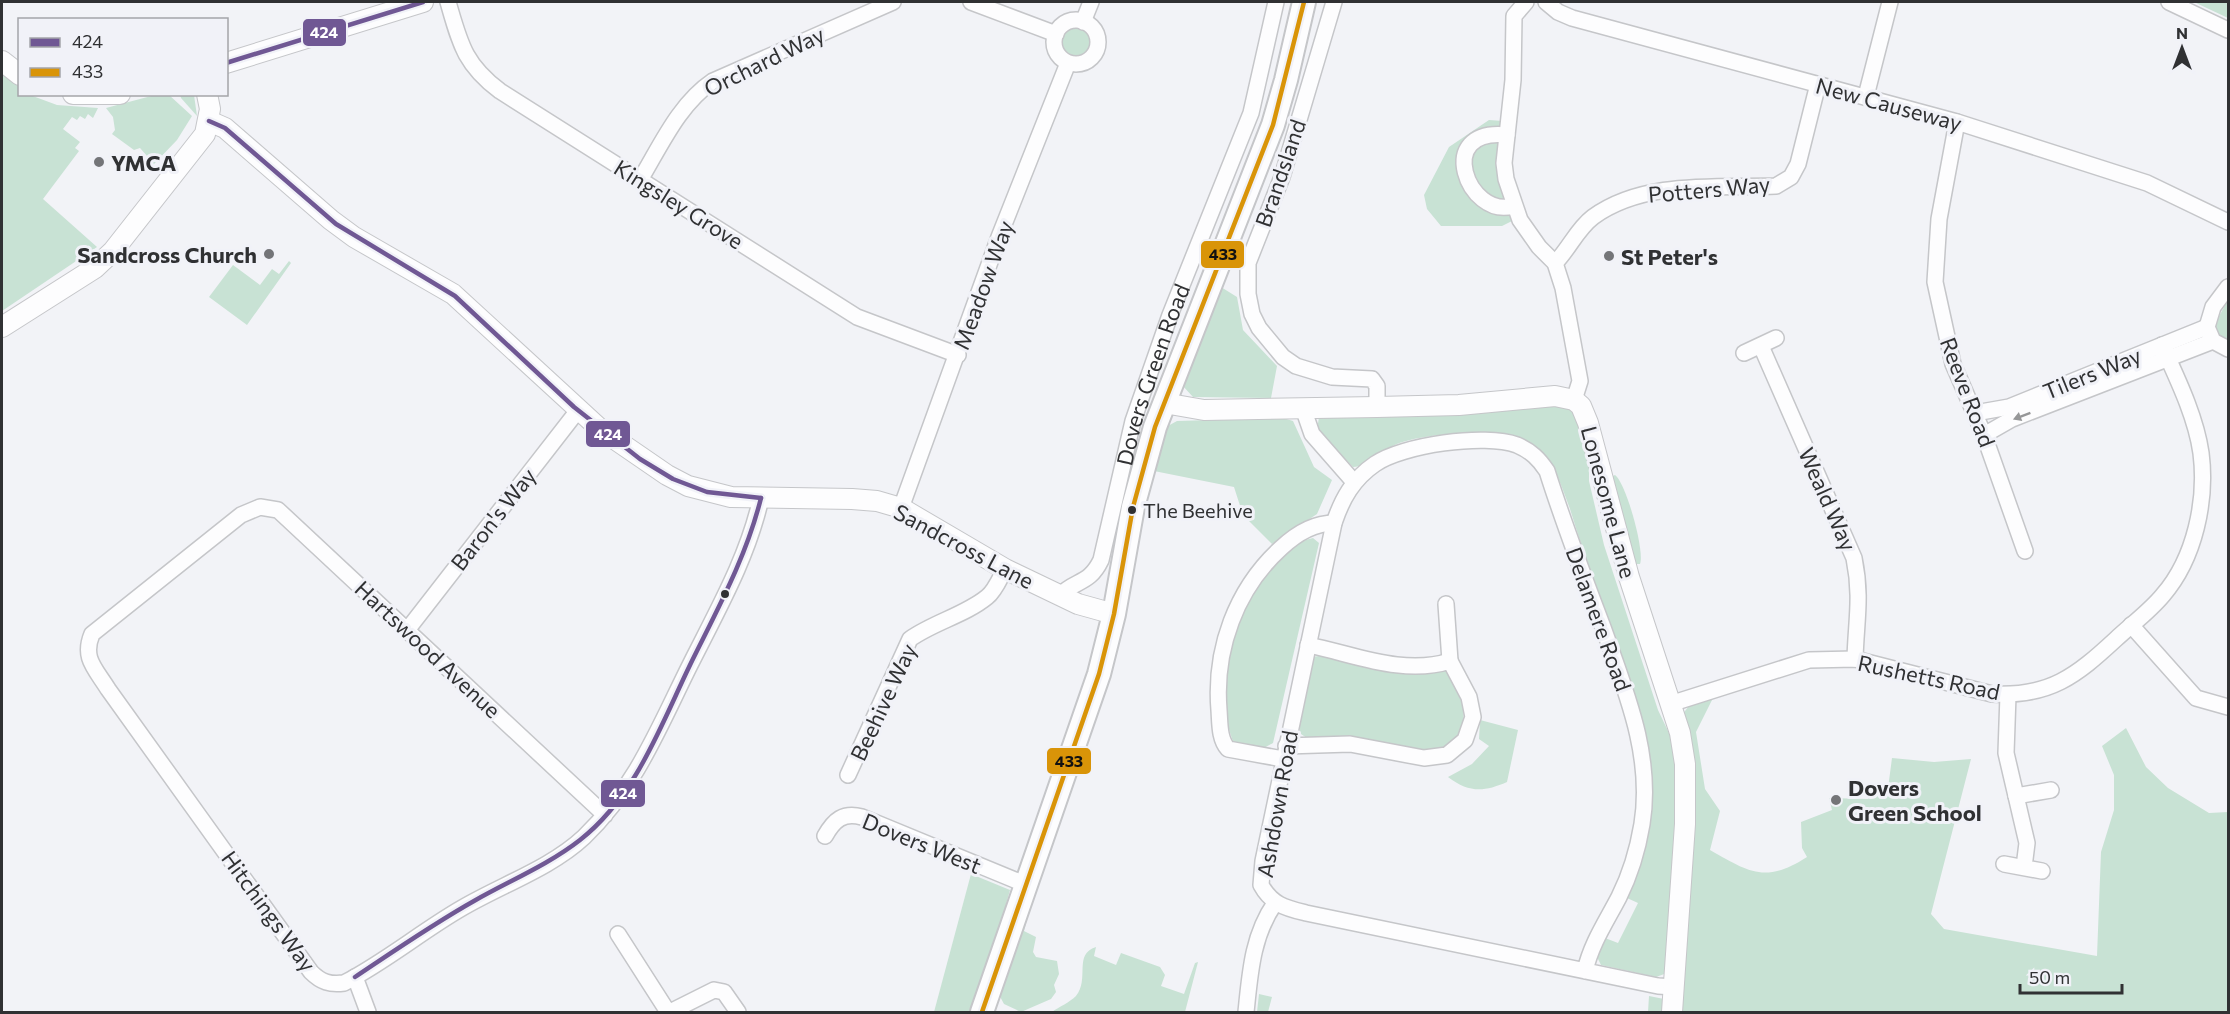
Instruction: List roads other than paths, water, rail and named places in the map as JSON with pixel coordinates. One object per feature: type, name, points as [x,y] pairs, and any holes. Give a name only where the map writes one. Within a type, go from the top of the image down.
[{"type":"main road","name":"Dovers Green Road","points":[[982,1012],[1089,707],[1114,614],[1133,507],[1144,424],[1164,404],[1273,125],[1304,2]]},
{"type":"street","points":[[228,62],[423,2]]},
{"type":"street","name":"Kingsley Grove","points":[[448,2],[460,41],[471,65],[479,75],[857,317],[958,355]]},
{"type":"street","name":"Orchard Way","points":[[640,180],[686,105],[713,81],[893,2]]},
{"type":"street","points":[[970,2],[1056,34]]},
{"type":"street","points":[[1083,22],[1091,2]]},
{"type":"street","name":"Dovers Green Road","points":[[1059,596],[1068,587],[1084,582],[1094,574],[1101,560],[1144,424],[1170,315],[1251,113],[1276,2]]},
{"type":"street","name":"Brandsland","points":[[1334,2],[1282,177],[1248,264],[1248,294],[1252,314],[1259,328],[1283,357],[1313,373],[1372,379],[1377,386],[1377,407]]},
{"type":"street","points":[[1526,2],[1514,16],[1513,80],[1504,163],[1513,206],[1539,247],[1555,262],[1563,288],[1580,381],[1574,400]]},
{"type":"street","name":"New Causeway","points":[[1546,2],[1558,12],[1572,18],[1957,122],[2147,183],[2229,222]]},
{"type":"street","points":[[1866,96],[1890,2]]},
{"type":"street","points":[[2169,2],[2229,30]]},
{"type":"street","points":[[1067,22],[1083,22],[1094,30],[1097,50],[1088,61],[1068,63],[1056,51],[1056,34],[1067,22]]},
{"type":"street","points":[[2,61],[18,73]]},
{"type":"street","name":"Meadow Way","points":[[901,508],[999,237],[1068,63]]},
{"type":"street","name":"Potters Way","points":[[1555,262],[1593,217],[1635,196],[1655,191],[1776,186],[1791,177],[1798,164],[1818,84]]},
{"type":"street","points":[[2,327],[95,268],[113,251],[205,134],[210,109],[207,96]]},
{"type":"street","name":"Sandcross Lane","points":[[209,121],[225,128],[314,207],[354,237],[453,294],[579,409],[634,454],[688,486],[732,497],[877,501],[901,508],[1005,569],[1059,596],[1114,614]]},
{"type":"street","name":"Reeve Road","points":[[1957,122],[1939,219],[1935,282],[1953,364],[1984,435],[2025,551]]},
{"type":"street","points":[[1507,135],[1488,135],[1473,143],[1463,156],[1463,166],[1471,185],[1489,204],[1497,208],[1513,206]]},
{"type":"street","points":[[2229,287],[2213,307],[2210,334],[2229,349]]},
{"type":"street","name":"Tilers Way","points":[[1975,413],[2009,407],[2162,345],[2210,334]]},
{"type":"street","name":"Tilers Way","points":[[1984,435],[2012,419],[2169,360],[2210,334]]},
{"type":"street","points":[[1744,353],[1776,338]]},
{"type":"street","name":"Rushetts Road","points":[[1670,704],[1809,660],[1855,659],[1992,694],[2008,695],[2031,693],[2058,685],[2082,670],[2163,595],[2179,572],[2199,516],[2201,452],[2195,428],[2162,345]]},
{"type":"street","name":"Weald Way","points":[[1761,346],[1854,558],[1860,606],[1855,659]]},
{"type":"street","name":"Lonesome Lane","points":[[1164,404],[1204,410],[1377,407],[1459,405],[1555,396],[1574,400],[1581,406],[1588,423],[1629,578],[1680,733],[1685,764],[1686,824],[1672,1012]]},
{"type":"street","points":[[1304,408],[1312,435],[1354,482]]},
{"type":"street","name":"Baron's Way","points":[[408,629],[579,409]]},
{"type":"street","name":"Delamere Road","points":[[1354,482],[1390,455],[1432,444],[1500,441],[1515,444],[1538,458],[1547,471],[1624,687],[1637,726],[1643,759],[1645,791],[1635,855],[1620,895],[1592,946],[1585,971]]},
{"type":"street","name":"Ashdown Road","points":[[1354,482],[1339,507],[1334,523],[1285,752],[1261,874],[1261,885],[1275,903],[1318,916],[1674,987]]},
{"type":"street","name":"Hitchings Way","points":[[126,606],[92,634],[86,655],[311,972],[320,980],[332,984],[344,983],[461,908],[553,858],[582,839],[605,815],[628,786],[652,744],[725,596],[752,536],[761,498]]},
{"type":"street","name":"Hartswood Avenue","points":[[126,606],[241,515],[251,509],[269,507],[286,515],[605,815]]},
{"type":"street","points":[[1334,523],[1323,523],[1306,529],[1266,562],[1239,603],[1223,652],[1218,700],[1222,742],[1228,749],[1285,752],[1350,744],[1424,758],[1447,755],[1465,740],[1473,717],[1469,697],[1450,661],[1446,604]]},
{"type":"street","name":"Beehive Way","points":[[848,775],[910,639],[924,629],[990,596],[1005,569]]},
{"type":"street","points":[[2131,625],[2196,698],[2229,707]]},
{"type":"street","points":[[1308,645],[1401,666],[1419,667],[1450,661]]},
{"type":"street","points":[[2008,695],[2006,753],[2027,843],[2024,867]]},
{"type":"street","points":[[2016,796],[2051,790]]},
{"type":"street","name":"Dovers West","points":[[825,836],[834,821],[842,816],[862,817],[1027,885]]},
{"type":"street","points":[[2004,864],[2042,871]]},
{"type":"street","points":[[1246,1012],[1254,948],[1262,921],[1275,903]]},
{"type":"street","points":[[618,934],[669,1012],[714,990],[724,992],[735,1007]]},
{"type":"street","points":[[355,977],[368,1012]]},
{"type":"place","name":"YMCA","points":[[99,162]]},
{"type":"place","name":"Sandcross Church","points":[[269,254]]},
{"type":"place","name":"St Peter's","points":[[1609,256]]},
{"type":"place","name":"The Beehive","points":[[1132,510]]},
{"type":"place","name":"Dovers Green School","points":[[1836,800]]}]
